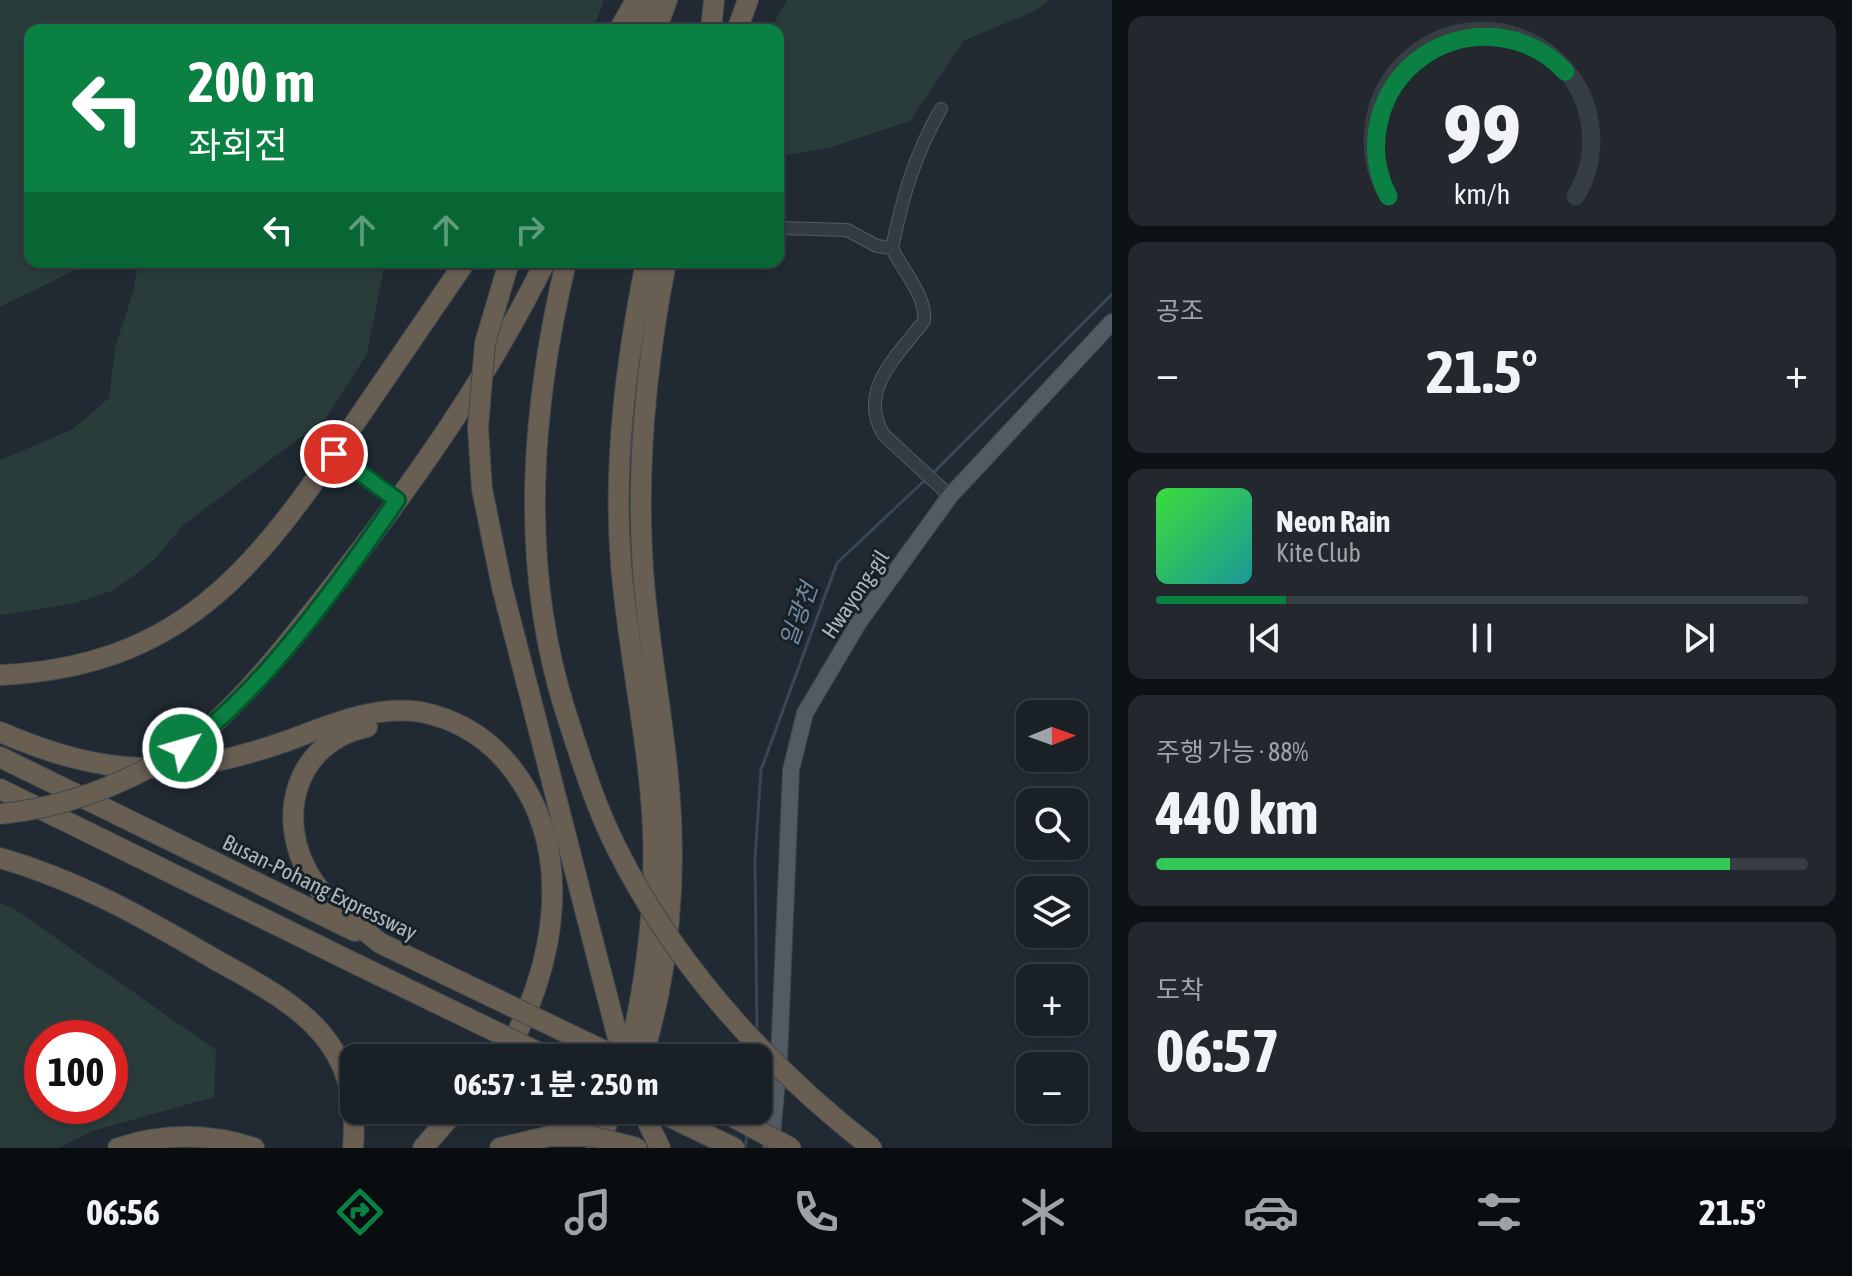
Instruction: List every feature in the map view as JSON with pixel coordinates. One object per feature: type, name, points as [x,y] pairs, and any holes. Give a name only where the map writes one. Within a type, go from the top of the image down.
[{"type":"highway","points":[[622,24],[636,0]]},
{"type":"highway","points":[[639,24],[648,0]]},
{"type":"highway","points":[[658,24],[667,0]]},
{"type":"highway","points":[[712,24],[714,0]]},
{"type":"highway","points":[[739,24],[748,0]]},
{"type":"highway","points":[[0,675],[75,667],[106,658],[171,629],[220,592],[261,552],[334,454],[461,268]]},
{"type":"highway","points":[[507,268],[485,343],[478,428],[482,489],[514,637],[619,1044]]},
{"type":"highway","points":[[0,814],[28,811],[100,790],[166,759],[199,737],[230,710],[280,652],[397,500],[456,417],[542,268]]},
{"type":"highway","points":[[565,268],[541,381],[534,496],[542,601],[565,710],[595,801],[617,849],[691,968],[731,1019],[810,1100],[872,1148]]},
{"type":"highway","points":[[627,1044],[647,966],[654,869],[650,787],[621,563],[619,448],[645,268]]},
{"type":"highway","points":[[646,1044],[658,996],[668,920],[672,850],[641,526],[643,424],[665,268]]},
{"type":"highway","points":[[0,732],[89,763],[157,769],[221,762],[379,712],[422,712],[469,730],[493,746],[518,774],[539,813],[552,863],[552,911],[545,955],[512,1044]]},
{"type":"highway","points":[[380,943],[323,894],[311,878],[294,839],[295,790],[315,755],[343,735],[379,724],[418,723],[438,727],[475,747],[515,794],[531,828],[541,865],[542,899],[529,981],[501,1044]]},
{"type":"highway","name":"Busan-Pohang Expressway","points":[[0,757],[593,1044]]},
{"type":"highway","points":[[0,789],[521,1044]]},
{"type":"highway","points":[[0,858],[85,887],[127,908],[299,1012],[329,1042],[348,1080],[354,1114],[353,1148]]},
{"type":"highway","points":[[423,1148],[444,1124]]},
{"type":"highway","points":[[437,1148],[457,1124]]},
{"type":"highway","points":[[596,1148],[607,1124]]},
{"type":"highway","points":[[611,1148],[620,1124]]},
{"type":"highway","points":[[649,1124],[660,1148]]},
{"type":"highway","points":[[685,1124],[734,1148]]},
{"type":"highway","points":[[746,1124],[791,1148]]},
{"type":"highway","points":[[118,1148],[160,1137],[200,1136],[254,1148]]},
{"type":"highway","points":[[500,1148],[550,1136],[590,1136],[637,1148]]},
{"type":"main road","name":"Hwayong-gil","points":[[771,1148],[779,1060],[791,770],[805,713],[859,622],[946,491],[1112,322]]},
{"type":"street","points":[[941,109],[911,169],[907,200],[892,248],[919,295],[925,313],[924,321],[878,382],[875,401],[877,423],[884,435],[946,491]]},
{"type":"street","points":[[784,228],[847,230],[877,246],[892,248]]},
{"type":"street","points":[[334,454],[397,500]]},
{"type":"shaded area","points":[[0,0],[604,0],[595,24],[24,24],[24,268],[79,268],[0,307]]},
{"type":"shaded area","points":[[787,0],[1049,0],[1035,11],[963,41],[910,121],[829,148],[784,155],[784,24],[773,24]]},
{"type":"shaded area","points":[[137,268],[384,268],[367,354],[326,418],[183,525],[154,560],[115,590],[71,604],[0,615],[0,460],[73,429],[109,398],[115,348],[134,289]]},
{"type":"shaded area","points":[[0,903],[13,908],[216,1050],[214,1097],[128,1121],[128,1020],[24,1020],[24,1124],[117,1124],[92,1131],[59,1148],[0,1148]]},
{"type":"waterway","name":"일광천","points":[[931,475],[1112,294]]},
{"type":"waterway","name":"일광천","points":[[757,1033],[755,858],[761,770],[837,563],[925,480]]},
{"type":"waterway","name":"일광천","points":[[745,1148],[747,1134]]},
{"type":"route","points":[[183,748],[230,710],[313,611],[397,500],[334,454]]}]
